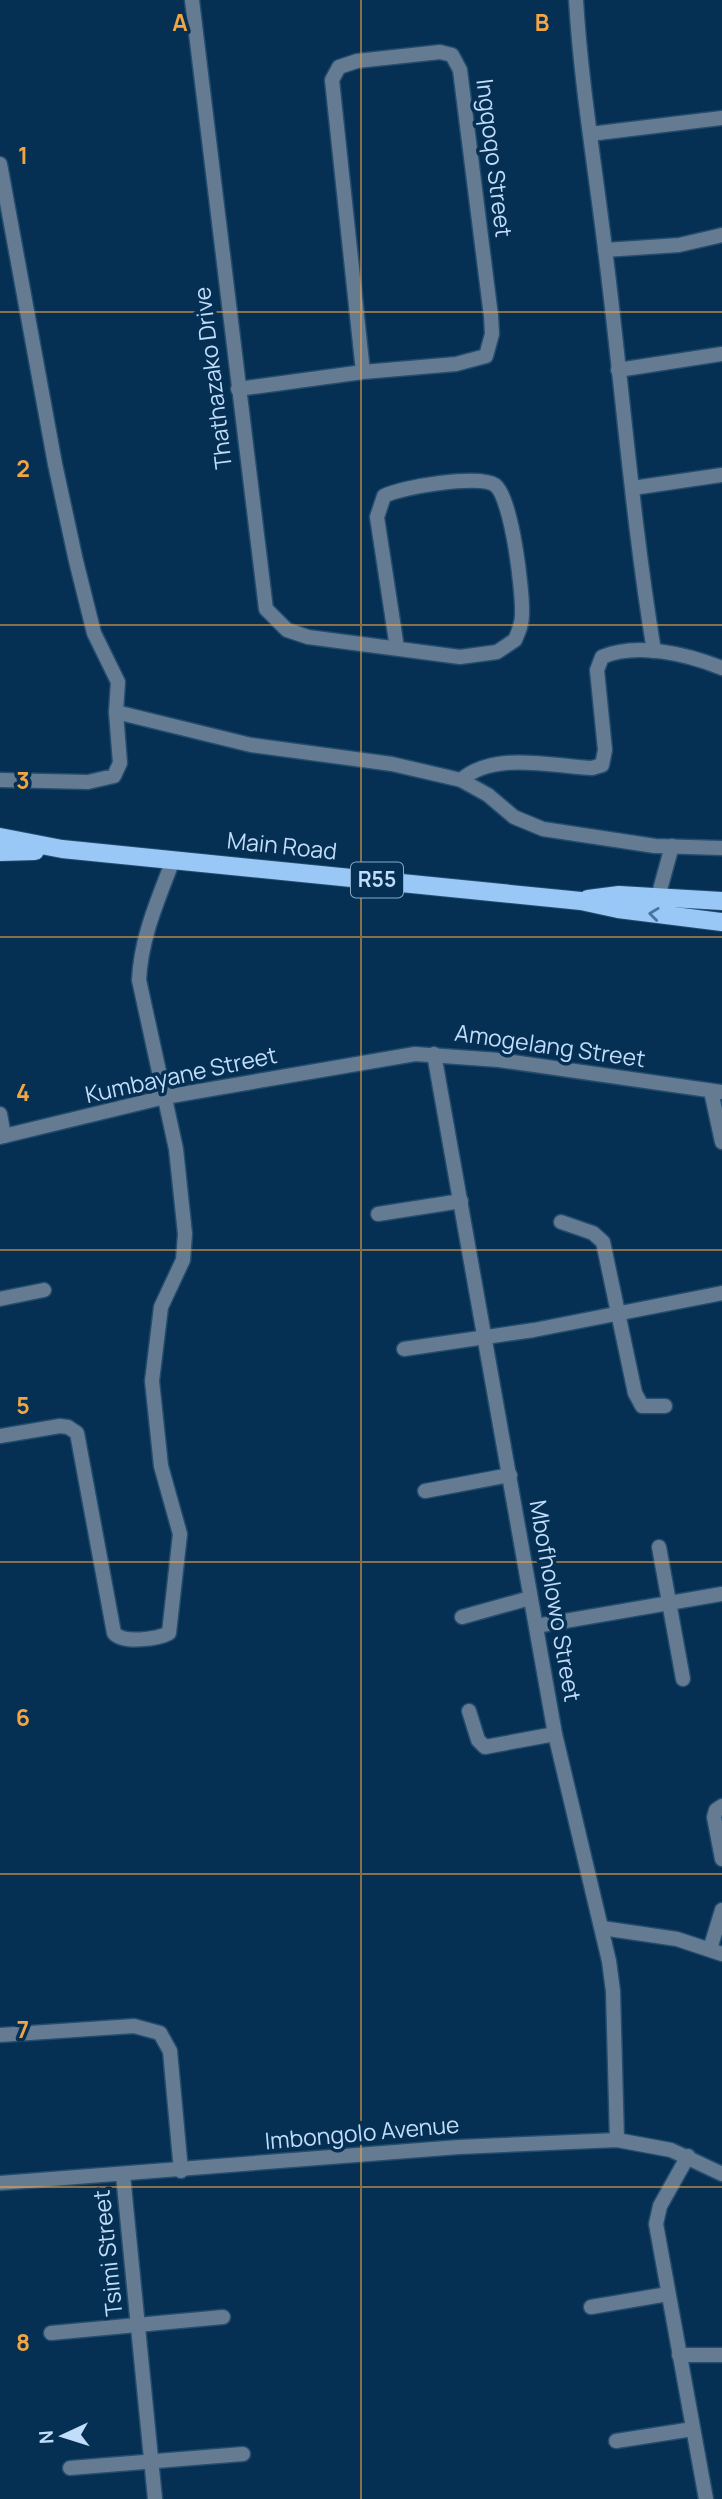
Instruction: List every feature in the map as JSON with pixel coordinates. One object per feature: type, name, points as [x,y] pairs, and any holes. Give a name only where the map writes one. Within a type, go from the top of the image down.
[{"type":"main road","name":"Main Road","points":[[0,837],[62,849],[581,901],[646,914],[722,922]]},
{"type":"main road","name":"Main Road","points":[[0,852],[62,849]]},
{"type":"main road","name":"Main Road","points":[[581,901],[620,895],[722,901]]},
{"type":"street","name":"Thathazako Drive","points":[[192,0],[266,609],[287,630],[307,638],[460,657],[480,657],[497,652],[515,640],[521,627],[522,590],[503,496],[497,486],[474,481],[407,488],[384,496],[377,517],[397,648]]},
{"type":"street","points":[[576,0],[580,68],[606,250],[618,370],[654,651]]},
{"type":"street","name":"Ingqoqo Street","points":[[238,389],[363,372],[473,362],[486,356],[490,347],[492,325],[460,69],[452,55],[440,52],[357,61],[339,67],[332,79],[363,372]]},
{"type":"street","points":[[590,134],[722,118]]},
{"type":"street","points":[[0,164],[55,464],[94,633],[118,682],[116,712],[120,763],[114,776],[88,782],[0,780]]},
{"type":"street","points":[[606,250],[679,245],[722,235]]},
{"type":"street","points":[[618,370],[722,354]]},
{"type":"street","points":[[633,488],[722,475]]},
{"type":"street","points":[[461,780],[474,768],[493,763],[592,768],[602,765],[606,750],[597,670],[602,657],[612,653],[654,651],[722,668]]},
{"type":"street","points":[[116,712],[251,745],[392,764],[461,780],[488,795],[514,817],[543,829],[672,846],[722,848]]},
{"type":"street","points":[[658,897],[672,846]]},
{"type":"street","points":[[0,1436],[60,1426],[68,1427],[77,1433],[114,1633],[122,1638],[161,1636],[169,1633],[173,1619],[180,1534],[160,1466],[152,1381],[161,1307],[183,1260],[185,1234],[176,1149],[139,980],[140,952],[173,860]]},
{"type":"street","name":"Amogelang Street","points":[[372,1061],[434,1054],[499,1060],[717,1092]]},
{"type":"street","name":"Mbofholowo Street","points":[[434,1054],[555,1734],[602,1928],[613,1991],[617,2140]]},
{"type":"street","name":"Kumbayane Street","points":[[2,1137],[165,1097],[372,1061]]},
{"type":"street","points":[[717,1092],[722,1142]]},
{"type":"street","points":[[0,1114],[2,1137]]},
{"type":"street","points":[[378,1214],[461,1201]]},
{"type":"street","points":[[561,1222],[593,1233],[603,1241],[639,1402],[646,1407],[665,1406]]},
{"type":"street","points":[[0,1299],[44,1290]]},
{"type":"street","points":[[404,1349],[619,1314],[722,1293]]},
{"type":"street","name":"Mbofholowo Street","points":[[425,1491],[510,1475]]},
{"type":"street","points":[[659,1547],[683,1679]]},
{"type":"street","points":[[536,1626],[722,1594]]},
{"type":"street","points":[[462,1617],[530,1598]]},
{"type":"street","name":"Mbofholowo Street","points":[[469,1711],[478,1740],[485,1747],[555,1734]]},
{"type":"street","points":[[722,1806],[716,1810],[714,1817],[722,1859]]},
{"type":"street","points":[[602,1928],[654,1934],[716,1951],[722,1910]]},
{"type":"street","points":[[0,2035],[134,2026],[160,2033],[170,2052],[181,2171]]},
{"type":"street","name":"Imbongolo Avenue","points":[[0,2183],[181,2171],[459,2147],[617,2140],[654,2144],[688,2156],[722,2174]]},
{"type":"street","points":[[688,2156],[660,2206],[656,2224],[706,2499]]},
{"type":"street","name":"Tsimi Street","points":[[123,2175],[155,2499]]},
{"type":"street","points":[[591,2307],[668,2294]]},
{"type":"street","name":"Tsimi Street","points":[[51,2333],[223,2317]]},
{"type":"street","points":[[679,2355],[722,2355]]},
{"type":"street","points":[[616,2441],[693,2429]]},
{"type":"street","points":[[70,2468],[243,2454]]}]
